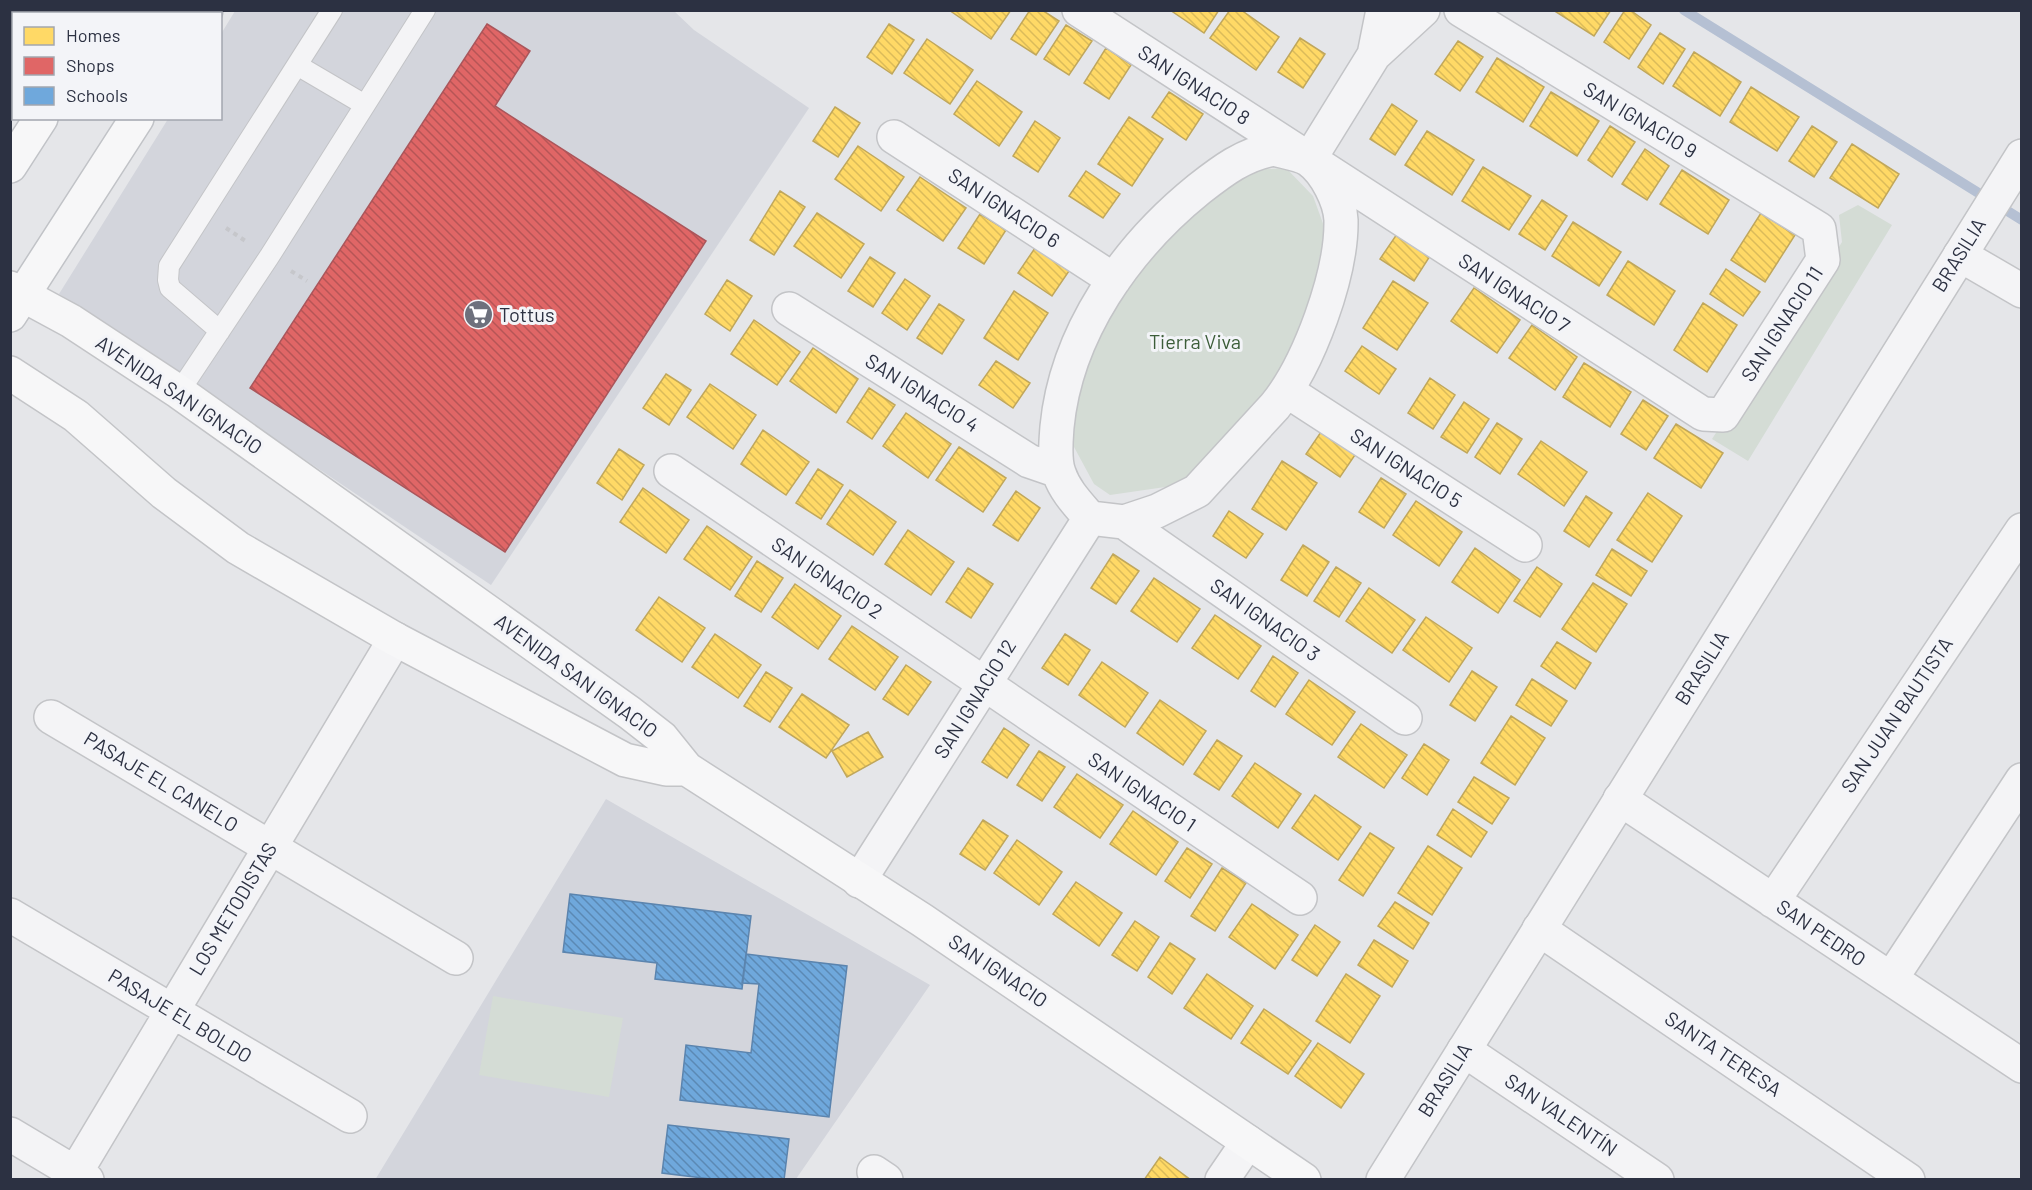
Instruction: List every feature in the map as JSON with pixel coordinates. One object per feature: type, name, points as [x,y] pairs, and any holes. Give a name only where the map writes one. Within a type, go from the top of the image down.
[{"type":"main road","points":[[10,166],[40,120]]},
{"type":"main road","points":[[15,299],[136,120]]},
{"type":"main road","name":"AVENIDA SAN IGNACIO","points":[[15,299],[71,321],[179,392],[646,725],[675,753],[687,769]]},
{"type":"main road","name":"AVENIDA SAN IGNACIO","points":[[10,373],[99,433],[164,493],[238,548],[395,639],[625,760],[666,769],[687,769]]},
{"type":"main road","name":"SAN IGNACIO","points":[[687,769],[922,920],[1304,1179]]},
{"type":"street","name":"SAN IGNACIO 8","points":[[1079,10],[1309,160]]},
{"type":"street","points":[[1374,55],[1383,10]]},
{"type":"street","points":[[1309,160],[1374,55],[1423,10]]},
{"type":"street","name":"SAN IGNACIO 9","points":[[1461,10],[1820,229]]},
{"type":"street","name":"SAN IGNACIO 6","points":[[894,136],[1114,279]]},
{"type":"street","points":[[1274,149],[1309,160],[1333,192],[1341,218],[1340,245],[1322,316],[1287,391],[1197,491],[1157,511],[1124,522],[1090,518],[1070,496],[1058,471],[1056,437],[1059,405],[1068,373],[1094,312],[1114,279],[1148,236],[1177,207],[1224,169],[1254,152],[1274,149]]},
{"type":"street","name":"SAN IGNACIO 7","points":[[1309,160],[1703,414],[1723,415]]},
{"type":"street","name":"BRASILIA","points":[[1383,1179],[2018,161]]},
{"type":"street","name":"SAN IGNACIO 11","points":[[1723,415],[1823,260],[1820,229]]},
{"type":"street","points":[[1960,255],[2022,291]]},
{"type":"street","name":"SAN IGNACIO 4","points":[[789,309],[1029,461],[1058,471]]},
{"type":"street","name":"SAN IGNACIO 5","points":[[1287,391],[1525,545]]},
{"type":"street","name":"SAN IGNACIO 2","points":[[671,471],[984,685]]},
{"type":"street","name":"SAN IGNACIO 12","points":[[859,881],[1090,518]]},
{"type":"street","name":"SAN IGNACIO 3","points":[[1124,522],[1405,718]]},
{"type":"street","name":"SAN JUAN BAUTISTA","points":[[1773,901],[2022,530]]},
{"type":"street","name":"LOS METODISTAS","points":[[78,1177],[172,1011],[395,639]]},
{"type":"street","name":"SAN IGNACIO 1","points":[[984,685],[1300,898]]},
{"type":"street","name":"PASAJE EL CANELO","points":[[51,717],[456,958]]},
{"type":"street","points":[[1891,979],[2022,780]]},
{"type":"street","name":"SAN PEDRO","points":[[1620,799],[1891,979],[2018,1057]]},
{"type":"street","name":"PASAJE EL BOLDO","points":[[10,915],[350,1116]]},
{"type":"street","name":"SANTA TERESA","points":[[1539,929],[1908,1179]]},
{"type":"street","name":"SAN VALENTÍN","points":[[1464,1050],[1657,1179]]},
{"type":"street","points":[[10,1134],[78,1177]]},
{"type":"street","points":[[1222,1179],[1248,1142]]},
{"type":"lane","points":[[220,331],[170,288],[169,266],[332,10]]},
{"type":"lane","points":[[179,392],[425,10]]},
{"type":"lane","points":[[297,65],[365,105]]},
{"type":"shaded area","points":[[235,11],[674,11],[694,30],[809,108],[491,585],[59,294],[167,120],[222,120],[222,32]]},
{"type":"shaded area","points":[[606,799],[930,985],[796,1179],[375,1180]]},
{"type":"green space","name":"Tierra Viva","points":[[1286,168],[1313,196],[1325,229],[1313,292],[1279,376],[1250,416],[1179,485],[1110,495],[1094,484],[1067,434],[1079,375],[1117,299],[1171,231],[1228,185],[1253,170]]},
{"type":"green space","points":[[1858,205],[1892,225],[1748,461],[1712,439],[1723,422],[1736,416],[1842,242],[1839,215]]},
{"type":"green space","points":[[493,996],[623,1018],[609,1097],[479,1075]]},
{"type":"building: Homes","points":[[949,10],[1011,10],[991,39]]},
{"type":"building: Homes","points":[[1030,10],[1042,10],[1059,21],[1036,55],[1011,39]]},
{"type":"building: Homes","points":[[1170,10],[1219,10],[1204,33]]},
{"type":"building: Homes","points":[[1230,10],[1241,10],[1279,37],[1256,70],[1210,38]]},
{"type":"building: Homes","points":[[1553,10],[1611,10],[1594,36]]},
{"type":"building: Homes","points":[[1625,10],[1630,10],[1651,25],[1629,59],[1604,42]]},
{"type":"building: Homes","points":[[889,24],[914,40],[892,74],[867,57]]},
{"type":"building: Homes","points":[[1066,25],[1092,41],[1069,75],[1044,59]]},
{"type":"building: Homes","points":[[1660,33],[1685,49],[1663,84],[1638,67]]},
{"type":"building: Homes","points":[[1300,38],[1325,54],[1303,88],[1278,72]]},
{"type":"building: Homes","points":[[927,39],[973,70],[950,104],[904,73]]},
{"type":"building: Homes","points":[[1458,41],[1483,57],[1460,91],[1435,74]]},
{"type":"building: Homes","points":[[1106,48],[1131,65],[1109,99],[1084,83]]},
{"type":"building: Homes","points":[[1694,52],[1741,82],[1720,116],[1673,86]]},
{"type":"building: Homes","points":[[1497,58],[1544,87],[1523,122],[1476,92]]},
{"type":"building: Homes","points":[[977,81],[1022,112],[999,146],[954,114]]},
{"type":"building: Homes","points":[[1751,87],[1799,117],[1777,151],[1730,122]]},
{"type":"building: Homes","points":[[1169,92],[1203,114],[1186,140],[1152,117]]},
{"type":"building: Homes","points":[[1551,92],[1599,121],[1577,156],[1530,126]]},
{"type":"building: Homes","points":[[1392,104],[1417,121],[1395,155],[1370,139]]},
{"type":"building: Homes","points":[[835,107],[860,123],[838,157],[813,141]]},
{"type":"building: Homes","points":[[1129,117],[1163,139],[1132,186],[1098,164]]},
{"type":"building: Homes","points":[[1035,121],[1060,138],[1038,172],[1013,156]]},
{"type":"building: Homes","points":[[1610,126],[1635,142],[1612,177],[1588,160]]},
{"type":"building: Homes","points":[[1812,126],[1837,142],[1814,177],[1789,161]]},
{"type":"building: Homes","points":[[1427,131],[1474,160],[1452,195],[1405,165]]},
{"type":"building: Homes","points":[[1852,144],[1899,174],[1878,208],[1830,178]]},
{"type":"building: Homes","points":[[858,146],[904,177],[881,211],[835,179]]},
{"type":"building: Homes","points":[[1645,149],[1669,166],[1647,200],[1622,184]]},
{"type":"building: Homes","points":[[1483,167],[1531,196],[1509,230],[1462,201]]},
{"type":"building: Homes","points":[[1682,170],[1729,200],[1708,234],[1660,204]]},
{"type":"building: Homes","points":[[1086,171],[1120,194],[1103,218],[1069,196]]},
{"type":"building: Homes","points":[[920,177],[966,208],[943,241],[897,210]]},
{"type":"building: Homes","points":[[780,191],[805,207],[774,255],[750,240]]},
{"type":"building: Homes","points":[[1542,200],[1567,216],[1545,250],[1519,234]]},
{"type":"building: Homes","points":[[817,213],[864,244],[841,278],[794,246]]},
{"type":"building: Homes","points":[[1761,213],[1795,235],[1765,282],[1731,260]]},
{"type":"building: Homes","points":[[980,214],[1006,230],[984,264],[958,248]]},
{"type":"building: Homes","points":[[1573,222],[1621,252],[1599,286],[1552,256]]},
{"type":"building: Homes","points":[[1397,234],[1430,256],[1414,281],[1380,259]]},
{"type":"building: Homes","points":[[1035,248],[1069,271],[1052,296],[1018,273]]},
{"type":"building: Homes","points":[[870,257],[895,273],[873,307],[848,291]]},
{"type":"building: Homes","points":[[1628,261],[1675,291],[1654,325],[1607,295]]},
{"type":"building: Homes","points":[[1726,269],[1760,292],[1743,316],[1710,294]]},
{"type":"building: Homes","points":[[905,279],[930,296],[907,330],[882,313]]},
{"type":"building: Homes","points":[[727,280],[752,296],[730,331],[705,314]]},
{"type":"building: Homes","points":[[1393,281],[1428,303],[1397,350],[1363,328]]},
{"type":"building: Homes","points":[[1474,288],[1520,320],[1497,353],[1451,321]]},
{"type":"building: Homes","points":[[1014,291],[1048,313],[1018,360],[984,338]]},
{"type":"building: Homes","points":[[1703,303],[1737,325],[1707,372],[1674,350]]},
{"type":"building: Homes","points":[[939,304],[964,320],[942,354],[917,338]]},
{"type":"building: Homes","points":[[754,320],[800,352],[777,385],[731,354]]},
{"type":"building: Homes","points":[[1532,325],[1577,357],[1555,390],[1509,358]]},
{"type":"building: Homes","points":[[1362,346],[1396,369],[1379,394],[1345,371]]},
{"type":"building: Homes","points":[[813,348],[858,379],[836,413],[790,381]]},
{"type":"building: Homes","points":[[996,361],[1030,383],[1013,408],[979,385]]},
{"type":"building: Homes","points":[[1584,363],[1631,392],[1610,427],[1563,397]]},
{"type":"building: Homes","points":[[666,374],[691,390],[669,425],[643,408]]},
{"type":"building: Homes","points":[[1430,378],[1455,395],[1433,429],[1408,413]]},
{"type":"building: Homes","points":[[710,384],[756,415],[733,449],[687,417]]},
{"type":"building: Homes","points":[[869,388],[895,405],[872,439],[847,422]]},
{"type":"building: Homes","points":[[1643,400],[1668,416],[1646,450],[1621,434]]},
{"type":"building: Homes","points":[[1464,402],[1489,419],[1467,453],[1441,437]]},
{"type":"building: Homes","points":[[906,413],[951,444],[928,478],[883,446]]},
{"type":"building: Homes","points":[[1497,423],[1522,439],[1500,474],[1475,457]]},
{"type":"building: Homes","points":[[1676,424],[1723,453],[1701,488],[1654,458]]},
{"type":"building: Homes","points":[[1323,429],[1357,452],[1340,477],[1306,454]]},
{"type":"building: Homes","points":[[763,430],[809,462],[786,495],[741,464]]},
{"type":"building: Homes","points":[[1541,441],[1587,472],[1564,506],[1518,474]]},
{"type":"building: Homes","points":[[959,447],[1006,478],[983,512],[936,480]]},
{"type":"building: Homes","points":[[619,449],[644,465],[622,500],[597,483]]},
{"type":"building: Homes","points":[[1282,461],[1317,483],[1286,530],[1252,509]]},
{"type":"building: Homes","points":[[818,469],[843,485],[821,519],[796,503]]},
{"type":"building: Homes","points":[[1381,478],[1406,494],[1384,528],[1359,512]]},
{"type":"building: Homes","points":[[643,488],[689,520],[666,553],[620,522]]},
{"type":"building: Homes","points":[[850,490],[896,522],[873,555],[827,524]]},
{"type":"building: Homes","points":[[1016,491],[1040,508],[1018,541],[993,525]]},
{"type":"building: Homes","points":[[1648,493],[1682,516],[1652,562],[1617,540]]},
{"type":"building: Homes","points":[[1586,496],[1612,513],[1589,547],[1564,531]]},
{"type":"building: Homes","points":[[1416,501],[1462,532],[1439,566],[1393,535]]},
{"type":"building: Homes","points":[[1229,511],[1263,534],[1246,558],[1213,536]]},
{"type":"building: Homes","points":[[707,526],[752,557],[730,590],[684,559]]},
{"type":"building: Homes","points":[[908,530],[954,562],[931,595],[885,564]]},
{"type":"building: Homes","points":[[1303,545],[1329,562],[1307,596],[1281,580]]},
{"type":"building: Homes","points":[[1475,548],[1520,580],[1498,613],[1452,582]]},
{"type":"building: Homes","points":[[1612,549],[1647,571],[1631,596],[1596,575]]},
{"type":"building: Homes","points":[[1113,554],[1139,571],[1116,604],[1091,588]]},
{"type":"building: Homes","points":[[757,561],[783,578],[761,612],[735,596]]},
{"type":"building: Homes","points":[[1336,567],[1361,583],[1339,617],[1314,601]]},
{"type":"building: Homes","points":[[1537,567],[1562,584],[1540,617],[1514,601]]},
{"type":"building: Homes","points":[[968,568],[993,584],[971,618],[946,602]]},
{"type":"building: Homes","points":[[1154,578],[1200,609],[1177,642],[1131,611]]},
{"type":"building: Homes","points":[[1593,583],[1627,604],[1596,652],[1562,629]]},
{"type":"building: Homes","points":[[795,584],[841,616],[818,649],[772,617]]},
{"type":"building: Homes","points":[[1369,588],[1415,620],[1392,653],[1346,621]]},
{"type":"building: Homes","points":[[659,597],[705,628],[682,662],[636,630]]},
{"type":"building: Homes","points":[[1215,615],[1261,646],[1238,679],[1192,648]]},
{"type":"building: Homes","points":[[1426,617],[1472,648],[1449,682],[1403,650]]},
{"type":"building: Homes","points":[[852,626],[898,657],[875,690],[829,659]]},
{"type":"building: Homes","points":[[715,634],[761,665],[738,698],[692,667]]},
{"type":"building: Homes","points":[[1065,634],[1090,650],[1068,685],[1042,668]]},
{"type":"building: Homes","points":[[1557,642],[1591,663],[1575,689],[1541,666]]},
{"type":"building: Homes","points":[[1273,656],[1298,673],[1275,707],[1251,691]]},
{"type":"building: Homes","points":[[1102,662],[1148,693],[1125,727],[1079,695]]},
{"type":"building: Homes","points":[[906,665],[931,682],[908,715],[883,699]]},
{"type":"building: Homes","points":[[1472,671],[1497,687],[1475,721],[1450,705]]},
{"type":"building: Homes","points":[[766,672],[792,688],[770,722],[744,706]]},
{"type":"building: Homes","points":[[1532,679],[1567,701],[1551,726],[1516,705]]},
{"type":"building: Homes","points":[[1309,680],[1355,712],[1332,745],[1286,714]]},
{"type":"building: Homes","points":[[802,694],[849,725],[826,758],[779,727]]},
{"type":"building: Homes","points":[[1160,700],[1206,731],[1183,765],[1137,733]]},
{"type":"building: Homes","points":[[1511,716],[1545,738],[1515,785],[1481,763]]},
{"type":"building: Homes","points":[[1361,724],[1407,755],[1384,788],[1338,757]]},
{"type":"building: Homes","points":[[1004,728],[1029,745],[1007,778],[982,762]]},
{"type":"building: Homes","points":[[868,732],[883,757],[847,777],[832,751]]},
{"type":"building: Homes","points":[[1217,740],[1242,756],[1219,790],[1194,774]]},
{"type":"building: Homes","points":[[1424,744],[1449,760],[1427,795],[1402,778]]},
{"type":"building: Homes","points":[[1039,751],[1065,767],[1042,801],[1017,785]]},
{"type":"building: Homes","points":[[1255,763],[1301,794],[1278,828],[1232,796]]},
{"type":"building: Homes","points":[[1077,774],[1123,805],[1100,838],[1054,807]]},
{"type":"building: Homes","points":[[1474,777],[1509,798],[1492,824],[1458,802]]},
{"type":"building: Homes","points":[[1315,795],[1361,827],[1338,860],[1292,828]]},
{"type":"building: Homes","points":[[1453,809],[1487,832],[1471,857],[1437,835]]},
{"type":"building: Homes","points":[[1133,811],[1178,842],[1156,875],[1110,844]]},
{"type":"building: Homes","points":[[983,820],[1008,836],[985,870],[960,854]]},
{"type":"building: Homes","points":[[1370,833],[1394,848],[1363,896],[1339,880]]},
{"type":"building: Homes","points":[[1017,840],[1062,872],[1039,905],[994,873]]},
{"type":"building: Homes","points":[[1428,846],[1462,868],[1432,915],[1398,893]]},
{"type":"building: Homes","points":[[1187,848],[1212,864],[1190,898],[1165,881]]},
{"type":"building: Homes","points":[[1222,868],[1246,883],[1215,931],[1191,916]]},
{"type":"building: Homes","points":[[1076,882],[1122,913],[1099,946],[1053,914]]},
{"type":"building: Homes","points":[[1395,902],[1429,923],[1413,949],[1378,926]]},
{"type":"building: Homes","points":[[1252,904],[1298,935],[1275,969],[1229,937]]},
{"type":"building: Homes","points":[[1135,921],[1159,937],[1137,971],[1112,955]]},
{"type":"building: Homes","points":[[1315,925],[1340,942],[1317,976],[1292,960]]},
{"type":"building: Homes","points":[[1374,940],[1408,961],[1392,987],[1358,965]]},
{"type":"building: Homes","points":[[1170,943],[1195,959],[1172,994],[1148,977]]},
{"type":"building: Homes","points":[[1207,974],[1253,1006],[1231,1039],[1184,1008]]},
{"type":"building: Homes","points":[[1346,974],[1380,996],[1350,1043],[1316,1021]]},
{"type":"building: Homes","points":[[1264,1009],[1311,1041],[1288,1074],[1241,1043]]},
{"type":"building: Homes","points":[[1318,1043],[1364,1074],[1341,1108],[1295,1076]]},
{"type":"building: Homes","points":[[1160,1157],[1191,1180],[1144,1180]]},
{"type":"building: Shops","name":"Tottus","points":[[487,24],[530,51],[495,106],[706,241],[505,552],[250,388]]},
{"type":"building: Schools","points":[[570,894],[751,916],[742,989],[655,979],[657,963],[563,952]]},
{"type":"building: Schools","points":[[746,954],[847,966],[829,1117],[680,1100],[686,1045],[751,1053],[759,984],[742,983]]},
{"type":"building: Schools","points":[[668,1125],[789,1139],[784,1180],[719,1180],[662,1173]]},
{"type":"waterway","points":[[1684,10],[2022,220]]},
{"type":"place","name":"Tottus","points":[[478,315]]}]
